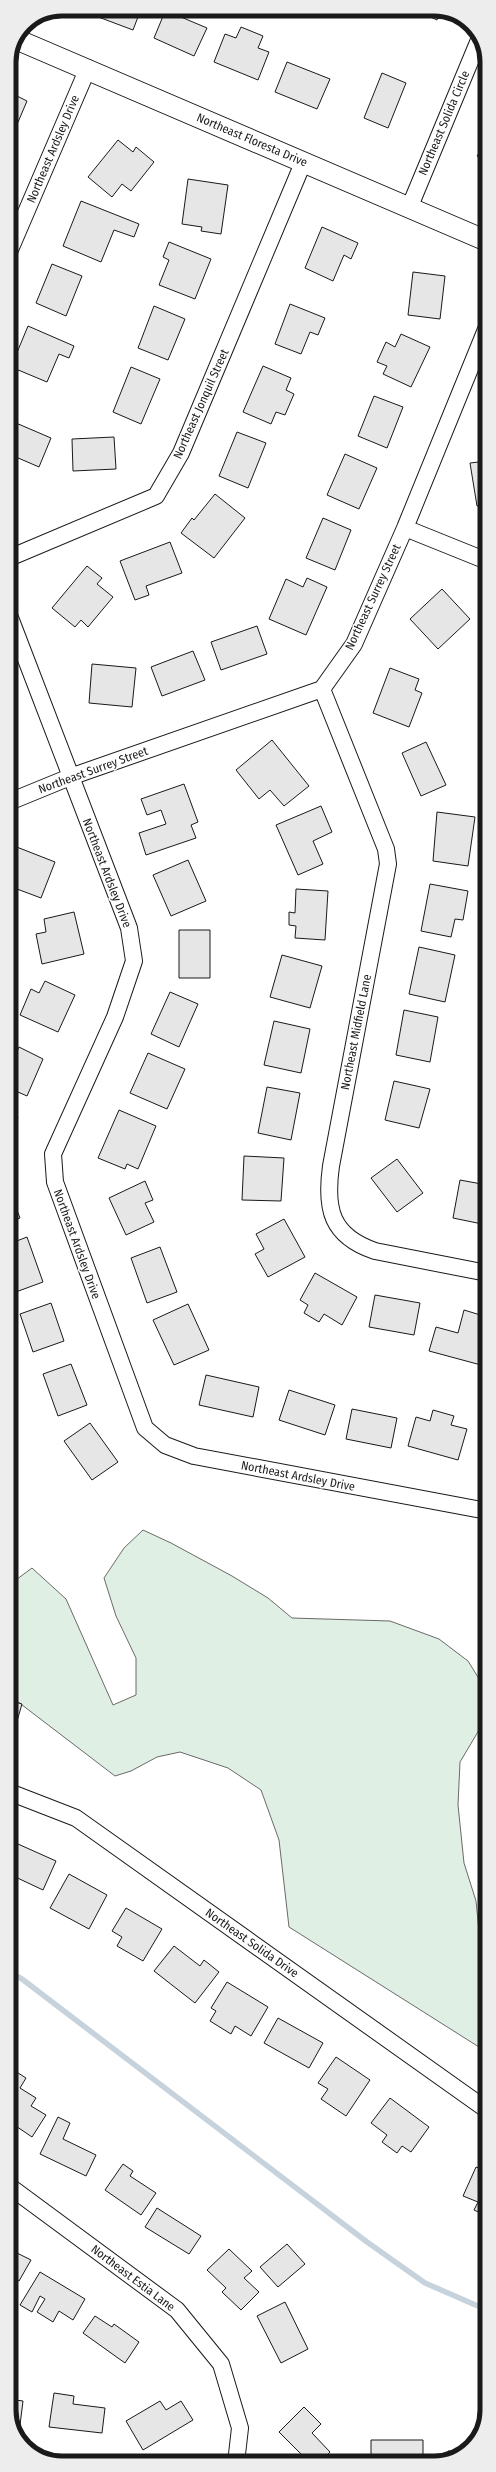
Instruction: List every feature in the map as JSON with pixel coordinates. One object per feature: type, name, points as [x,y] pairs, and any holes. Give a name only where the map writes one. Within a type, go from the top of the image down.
[{"type":"street","name":"Northeast Floresta Drive","points":[[22,42],[88,68],[304,163],[410,206],[480,238]]},
{"type":"street","name":"Northeast Solida Circle","points":[[410,206],[477,45]]},
{"type":"street","name":"Northeast Ardsley Drive","points":[[16,236],[88,68]]},
{"type":"street","name":"Northeast Jonquil Street","points":[[16,555],[156,496],[181,453],[304,163]]},
{"type":"street","name":"Northeast Surrey Street","points":[[16,799],[70,778],[322,688],[354,644],[405,528],[480,344]]},
{"type":"street","points":[[405,528],[480,558]]},
{"type":"street","name":"Northeast Ardsley Drive","points":[[16,634],[70,778],[129,928],[134,961],[115,1017],[53,1154],[55,1182],[145,1428],[165,1445],[194,1456],[480,1510]]},
{"type":"street","name":"Northeast Midfield Lane","points":[[322,688],[386,849],[388,864],[331,1166],[328,1189],[330,1212],[341,1229],[361,1246],[375,1252],[480,1272]]},
{"type":"street","name":"Northeast Solida Drive","points":[[16,1795],[76,1818],[480,2105]]},
{"type":"street","name":"Northeast Estia Lane","points":[[16,2191],[177,2310],[222,2364],[240,2428],[237,2456]]},
{"type":"green space","points":[[143,1530],[171,1543],[232,1576],[268,1598],[292,1618],[390,1621],[439,1639],[468,1661],[480,1680],[480,1728],[460,1762],[458,1805],[464,1863],[476,1901],[480,1941],[480,2050],[479,2047],[289,1927],[279,1840],[261,1790],[228,1768],[180,1752],[157,1757],[131,1771],[115,1776],[16,1700],[16,1580],[32,1568],[66,1599],[113,1705],[136,1695],[136,1658],[116,1616],[104,1578],[124,1548]]},
{"type":"building","points":[[96,16],[138,16],[133,30]]},
{"type":"building","points":[[163,16],[181,16],[207,28],[194,56],[154,38]]},
{"type":"building","points":[[428,16],[438,16],[437,20]]},
{"type":"building","points":[[241,27],[263,36],[258,48],[269,52],[258,80],[214,62],[225,34],[236,38]]},
{"type":"building","points":[[287,62],[330,79],[317,109],[275,92]]},
{"type":"building","points":[[382,73],[406,83],[388,128],[364,118]]},
{"type":"building","points":[[16,96],[27,101],[16,127]]},
{"type":"building","points":[[118,140],[133,152],[136,147],[154,162],[131,191],[122,184],[112,197],[88,177]]},
{"type":"building","points":[[188,179],[228,185],[221,234],[201,231],[202,227],[182,224]]},
{"type":"building","points":[[81,201],[139,224],[134,237],[114,230],[101,262],[63,246]]},
{"type":"building","points":[[322,227],[358,243],[351,259],[344,255],[333,281],[305,268]]},
{"type":"building","points":[[169,242],[211,259],[195,299],[159,285],[169,260],[163,257]]},
{"type":"building","points":[[52,264],[82,276],[66,316],[36,303]]},
{"type":"building","points":[[413,272],[445,276],[440,319],[408,315]]},
{"type":"building","points":[[290,304],[325,318],[318,335],[310,332],[301,354],[275,344]]},
{"type":"building","points":[[154,306],[185,319],[168,360],[138,348]]},
{"type":"building","points":[[28,326],[74,346],[69,358],[59,354],[47,382],[16,369],[16,355]]},
{"type":"building","points":[[401,334],[430,347],[411,387],[383,374],[387,366],[377,362],[386,342],[395,347]]},
{"type":"building","points":[[263,366],[291,378],[286,390],[294,394],[285,415],[276,412],[271,424],[243,412]]},
{"type":"building","points":[[131,367],[160,379],[141,424],[113,412]]},
{"type":"building","points":[[374,396],[403,407],[387,448],[358,436]]},
{"type":"building","points":[[16,423],[51,438],[39,467],[16,457]]},
{"type":"building","points":[[237,432],[266,443],[248,488],[219,476]]},
{"type":"building","points":[[114,437],[116,469],[73,471],[72,439]]},
{"type":"building","points":[[345,454],[377,468],[359,509],[327,495]]},
{"type":"building","points":[[480,462],[480,506],[477,506],[470,463]]},
{"type":"building","points":[[215,494],[245,518],[214,558],[181,533],[192,518],[194,520]]},
{"type":"building","points":[[323,518],[351,530],[335,570],[306,558]]},
{"type":"building","points":[[170,542],[182,573],[146,586],[149,595],[135,600],[120,561]]},
{"type":"building","points":[[87,566],[102,578],[97,584],[113,597],[88,627],[81,620],[75,627],[52,608]]},
{"type":"building","points":[[307,578],[327,587],[306,635],[269,619],[286,579],[303,587]]},
{"type":"building","points":[[442,589],[470,619],[438,649],[410,619]]},
{"type":"building","points":[[257,626],[267,654],[221,670],[211,642]]},
{"type":"building","points":[[193,651],[205,680],[162,696],[151,667]]},
{"type":"building","points":[[92,664],[136,668],[132,707],[89,703]]},
{"type":"building","points":[[390,668],[419,679],[415,690],[422,693],[409,727],[373,713]]},
{"type":"building","points":[[272,740],[309,786],[284,806],[270,790],[259,799],[236,770]]},
{"type":"building","points":[[426,742],[446,785],[421,796],[402,753]]},
{"type":"building","points":[[184,784],[198,822],[191,825],[196,838],[146,855],[139,833],[166,824],[161,810],[147,815],[141,799]]},
{"type":"building","points":[[321,806],[332,832],[313,841],[323,864],[298,875],[276,825]]},
{"type":"building","points":[[437,812],[475,817],[468,866],[433,861]]},
{"type":"building","points":[[16,847],[55,862],[41,898],[16,889]]},
{"type":"building","points":[[188,860],[206,901],[171,916],[153,875]]},
{"type":"building","points":[[430,884],[468,891],[463,920],[455,919],[451,937],[421,931]]},
{"type":"building","points":[[296,889],[328,891],[325,940],[295,938],[296,926],[289,925],[289,912],[295,913]]},
{"type":"building","points":[[74,912],[84,954],[42,964],[36,934],[46,932],[44,919]]},
{"type":"building","points":[[179,930],[210,930],[210,978],[179,978]]},
{"type":"building","points":[[419,947],[455,955],[445,1002],[409,994]]},
{"type":"building","points":[[282,955],[322,966],[310,1008],[270,997]]},
{"type":"building","points":[[45,981],[75,995],[58,1032],[20,1015],[31,989],[39,993]]},
{"type":"building","points":[[170,992],[198,1004],[179,1047],[151,1034]]},
{"type":"building","points":[[404,1010],[438,1017],[430,1062],[396,1055]]},
{"type":"building","points":[[274,1021],[310,1029],[301,1073],[264,1065]]},
{"type":"building","points":[[19,1047],[43,1059],[27,1096],[16,1091],[16,1053]]},
{"type":"building","points":[[148,1053],[185,1069],[167,1109],[130,1093]]},
{"type":"building","points":[[394,1081],[430,1089],[419,1128],[385,1120]]},
{"type":"building","points":[[267,1087],[300,1093],[291,1140],[258,1133]]},
{"type":"building","points":[[119,1110],[156,1126],[138,1169],[127,1164],[125,1169],[98,1158]]},
{"type":"building","points":[[244,1156],[284,1158],[281,1201],[242,1200]]},
{"type":"building","points":[[397,1159],[423,1193],[397,1212],[371,1178]]},
{"type":"building","points":[[460,1180],[480,1184],[480,1224],[453,1218]]},
{"type":"building","points":[[145,1181],[153,1200],[145,1203],[154,1222],[126,1235],[109,1198]]},
{"type":"building","points":[[16,1207],[20,1218],[16,1219]]},
{"type":"building","points":[[284,1219],[305,1257],[268,1277],[255,1254],[264,1249],[256,1234]]},
{"type":"building","points":[[27,1237],[43,1282],[16,1292],[16,1241]]},
{"type":"building","points":[[160,1247],[177,1292],[147,1303],[131,1258]]},
{"type":"building","points":[[315,1273],[357,1297],[342,1325],[324,1314],[319,1322],[304,1313],[308,1305],[300,1300]]},
{"type":"building","points":[[375,1295],[420,1303],[414,1335],[369,1327]]},
{"type":"building","points":[[51,1303],[64,1341],[33,1352],[20,1314]]},
{"type":"building","points":[[188,1304],[209,1350],[174,1365],[153,1320]]},
{"type":"building","points":[[464,1310],[480,1315],[480,1365],[429,1351],[436,1327],[458,1333]]},
{"type":"building","points":[[71,1364],[87,1405],[58,1416],[43,1374]]},
{"type":"building","points":[[206,1375],[259,1387],[253,1417],[199,1405]]},
{"type":"building","points":[[289,1390],[335,1405],[325,1435],[279,1420]]},
{"type":"building","points":[[352,1409],[397,1418],[391,1448],[346,1439]]},
{"type":"building","points":[[433,1410],[454,1416],[451,1425],[467,1429],[458,1460],[408,1446],[416,1417],[430,1421]]},
{"type":"building","points":[[90,1423],[118,1462],[92,1480],[64,1441]]},
{"type":"building","points":[[16,1702],[22,1704],[16,1724]]},
{"type":"building","points":[[16,1843],[56,1861],[43,1890],[16,1877]]},
{"type":"building","points":[[69,1874],[107,1895],[89,1929],[50,1908]]},
{"type":"building","points":[[126,1908],[162,1929],[143,1961],[117,1946],[122,1937],[112,1931]]},
{"type":"building","points":[[174,1946],[200,1966],[204,1960],[219,1972],[195,2003],[154,1971]]},
{"type":"building","points":[[227,1982],[268,2007],[251,2036],[235,2026],[231,2034],[210,2021],[216,2011],[211,2008]]},
{"type":"building","points":[[278,2018],[323,2043],[309,2068],[264,2043]]},
{"type":"building","points":[[336,2057],[370,2080],[346,2116],[321,2099],[328,2089],[318,2083]]},
{"type":"building","points":[[16,2072],[26,2078],[20,2088],[36,2098],[31,2106],[46,2115],[32,2137],[16,2126]]},
{"type":"building","points":[[390,2098],[429,2127],[411,2152],[402,2146],[397,2153],[382,2142],[387,2135],[371,2123]]},
{"type":"building","points":[[58,2117],[70,2123],[63,2139],[96,2155],[86,2176],[40,2154]]},
{"type":"building","points":[[123,2164],[133,2171],[130,2176],[156,2193],[141,2215],[105,2190]]},
{"type":"building","points":[[476,2167],[480,2168],[480,2213],[474,2210],[478,2202],[463,2196]]},
{"type":"building","points":[[157,2208],[201,2236],[189,2254],[145,2227]]},
{"type":"building","points":[[287,2244],[305,2264],[278,2287],[260,2267]]},
{"type":"building","points":[[229,2249],[252,2271],[244,2278],[259,2292],[241,2310],[222,2292],[226,2288],[207,2270]]},
{"type":"building","points":[[16,2252],[31,2260],[19,2281],[16,2280]]},
{"type":"building","points":[[40,2272],[85,2299],[73,2320],[59,2311],[53,2322],[37,2312],[45,2299],[40,2296],[32,2312],[20,2305]]},
{"type":"building","points":[[285,2302],[308,2349],[281,2363],[257,2316]]},
{"type":"building","points":[[95,2316],[112,2327],[114,2324],[139,2342],[125,2363],[83,2333]]},
{"type":"building","points":[[54,2393],[74,2396],[73,2404],[105,2408],[102,2433],[49,2427]]},
{"type":"building","points":[[16,2400],[23,2401],[20,2425],[16,2416]]},
{"type":"building","points":[[160,2401],[166,2410],[181,2401],[193,2420],[143,2450],[126,2421]]},
{"type":"building","points":[[304,2407],[321,2424],[312,2433],[330,2452],[326,2456],[303,2456],[279,2432]]},
{"type":"building","points":[[371,2440],[423,2440],[423,2456],[371,2456]]},
{"type":"building","points":[[448,2451],[454,2451],[449,2454]]},
{"type":"waterway","points":[[16,1976],[367,2242],[425,2283],[480,2307]]}]
